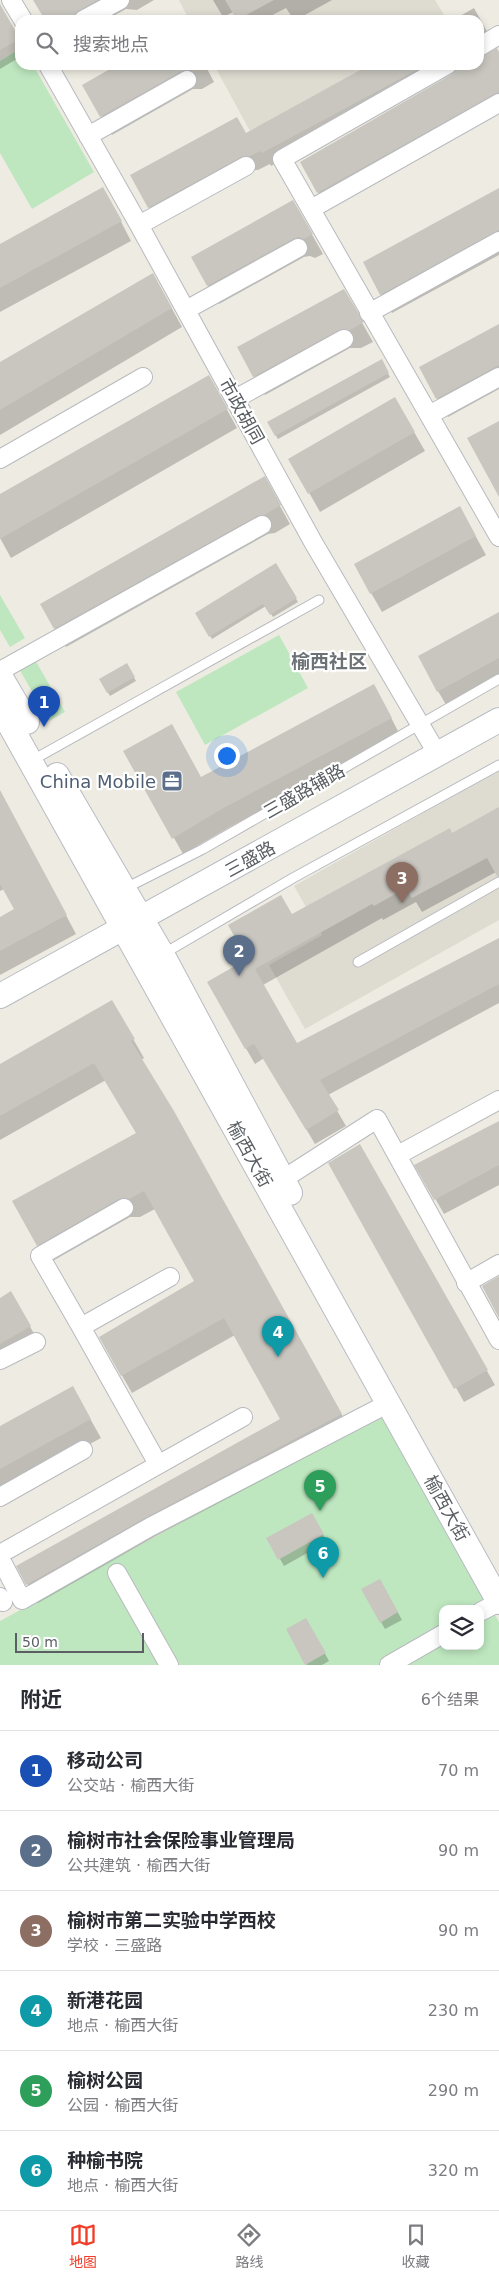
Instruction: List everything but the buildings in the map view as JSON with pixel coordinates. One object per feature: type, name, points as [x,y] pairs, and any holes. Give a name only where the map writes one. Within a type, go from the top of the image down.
[{"type":"main road","name":"榆西大街","points":[[0,676],[38,758],[153,960],[276,1184],[499,1569]]},
{"type":"main road","name":"榆西大街","points":[[0,707],[38,758]]},
{"type":"main road","name":"三盛路","points":[[0,1011],[499,720]]},
{"type":"main road","name":"三盛路","points":[[0,996],[136,930],[499,739]]},
{"type":"main road","name":"榆西大街","points":[[276,1184],[388,1403],[499,1602]]},
{"type":"street","points":[[12,0],[20,15]]},
{"type":"street","points":[[92,15],[120,0]]},
{"type":"street","points":[[484,44],[499,35]]},
{"type":"street","name":"市政胡同","points":[[51,70],[139,225],[313,542],[438,755]]},
{"type":"street","points":[[438,70],[282,159],[499,537]]},
{"type":"street","points":[[88,136],[187,80]]},
{"type":"street","points":[[311,209],[499,103]]},
{"type":"street","points":[[139,225],[246,166]]},
{"type":"street","points":[[369,313],[499,241]]},
{"type":"street","points":[[186,310],[298,248]]},
{"type":"street","points":[[235,399],[344,340]]},
{"type":"street","points":[[0,459],[143,377]]},
{"type":"street","points":[[429,415],[499,377]]},
{"type":"street","points":[[0,671],[262,525]]},
{"type":"street","points":[[398,1155],[499,1100]]},
{"type":"street","points":[[276,1184],[377,1119],[499,1340]]},
{"type":"street","points":[[124,1208],[40,1256],[158,1464]]},
{"type":"street","points":[[466,1283],[499,1264]]},
{"type":"street","points":[[81,1327],[170,1277]]},
{"type":"street","points":[[0,1360],[36,1342]]},
{"type":"street","points":[[0,1558],[22,1600],[150,1528],[388,1403]]},
{"type":"street","points":[[0,1554],[243,1418]]},
{"type":"street","points":[[0,1497],[83,1450]]},
{"type":"street","points":[[117,1573],[169,1665]]},
{"type":"street","points":[[484,1610],[499,1602]]},
{"type":"street","points":[[389,1665],[439,1636]]},
{"type":"lane","points":[[38,758],[319,600]]},
{"type":"lane","name":"三盛路辅路","points":[[115,894],[212,844],[499,679]]},
{"type":"lane","points":[[153,960],[292,878],[499,765]]},
{"type":"lane","points":[[358,962],[499,882]]},
{"type":"shaded area","points":[[179,0],[435,0],[444,15],[186,15]]},
{"type":"shaded area","points":[[217,70],[360,70],[250,131]]},
{"type":"shaded area","points":[[499,770],[499,920],[305,1029],[269,965],[322,935],[294,886]]},
{"type":"green space","points":[[15,52],[15,70],[36,70],[94,172],[32,209],[0,153],[0,61]]},
{"type":"green space","points":[[0,595],[25,638],[10,647],[0,630]]},
{"type":"green space","points":[[279,635],[308,688],[205,745],[176,692]]},
{"type":"green space","points":[[34,658],[65,712],[49,721],[18,667]]},
{"type":"green space","points":[[383,1413],[499,1622],[499,1665],[0,1665],[0,1621]]},
{"type":"place","name":"移动公司","points":[[44,727]]},
{"type":"place","name":"China Mobile","points":[[172,781]]},
{"type":"place","name":"榆树市第二实验中学西校","points":[[402,903]]},
{"type":"place","name":"榆树市社会保险事业管理局","points":[[239,976]]},
{"type":"place","name":"新港花园","points":[[278,1357]]},
{"type":"place","name":"榆树公园","points":[[320,1511]]},
{"type":"place","name":"种榆书院","points":[[323,1578]]},
{"type":"district","name":"榆西社区","points":[[329,661]]}]
